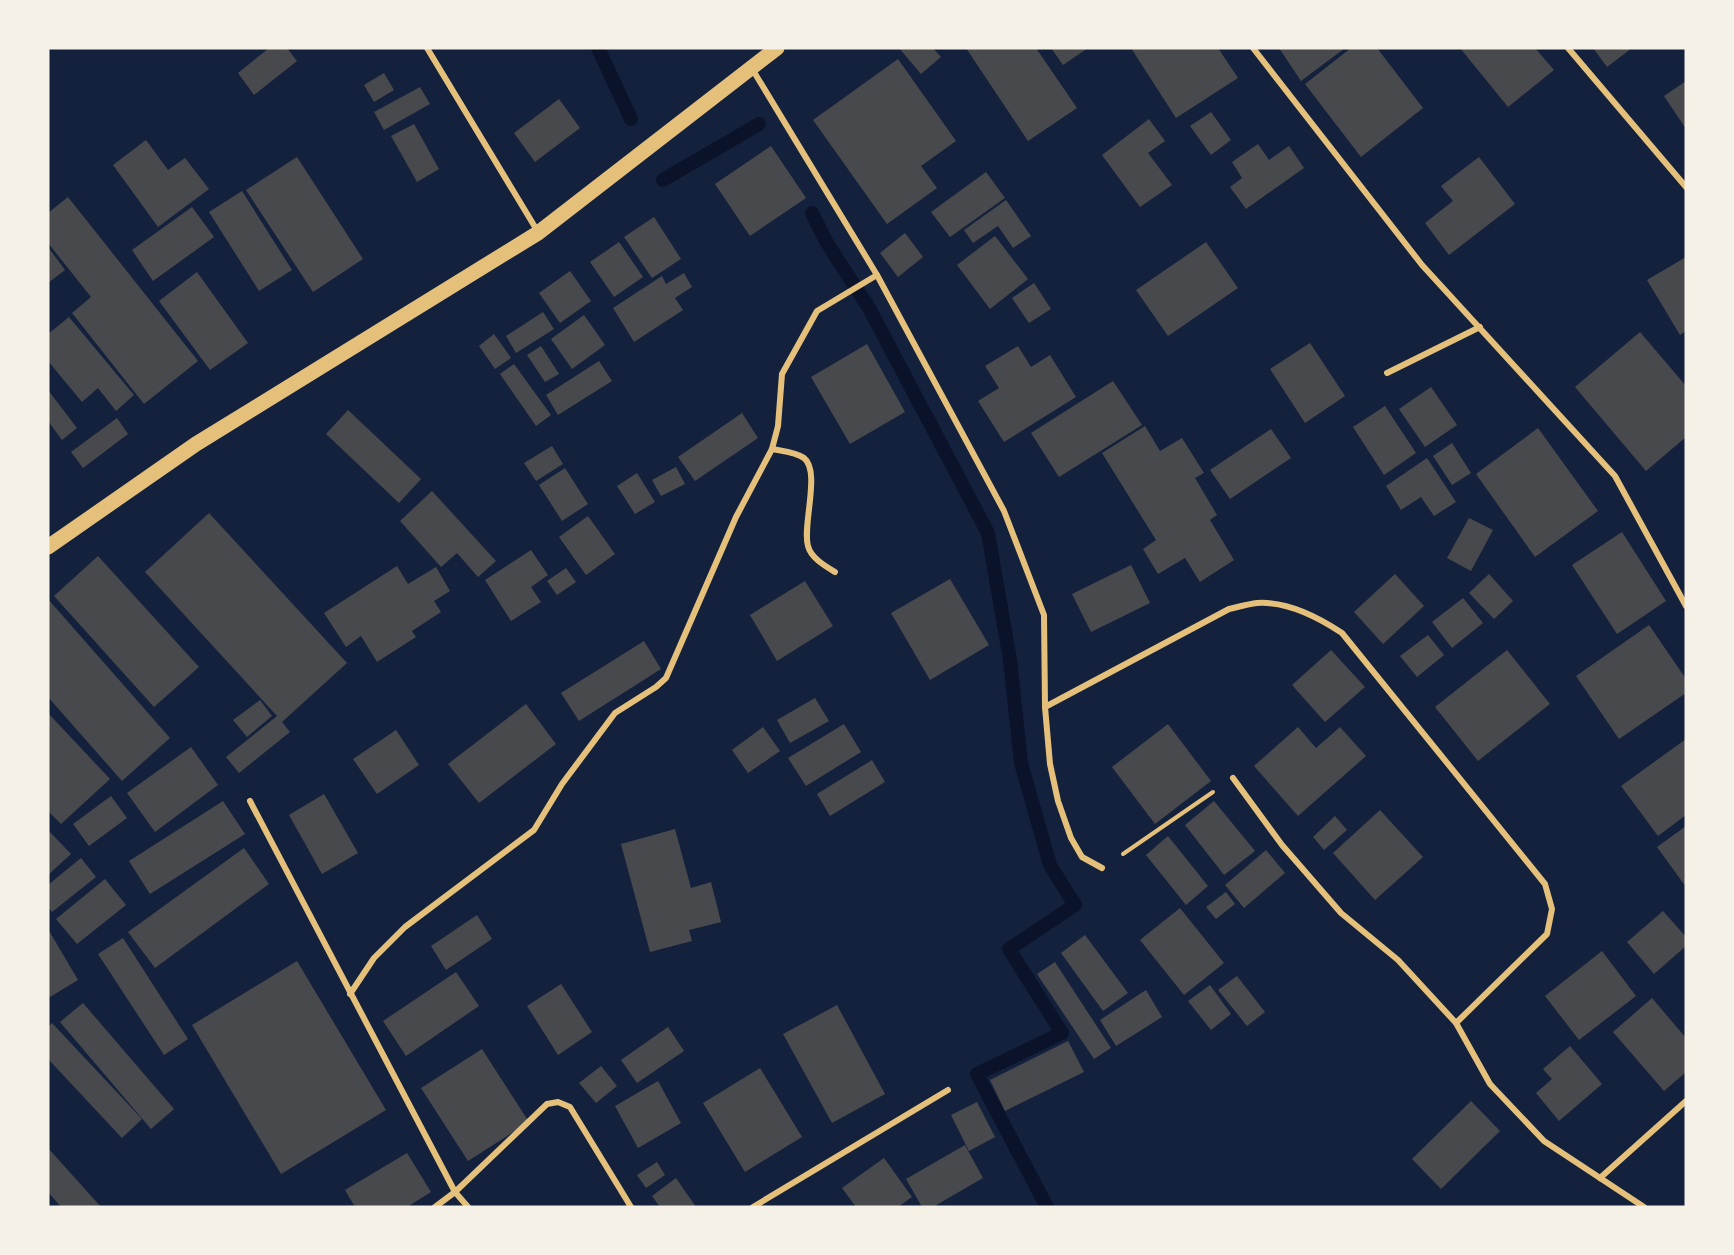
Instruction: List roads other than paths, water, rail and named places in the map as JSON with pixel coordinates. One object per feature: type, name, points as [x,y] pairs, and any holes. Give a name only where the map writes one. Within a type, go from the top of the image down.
[{"type":"main road","points":[[48,547],[196,444],[538,233],[777,48]]},
{"type":"street","points":[[426,48],[538,233]]},
{"type":"street","points":[[1253,48],[1422,265],[1615,476],[1686,606]]},
{"type":"street","points":[[1568,48],[1686,187]]},
{"type":"street","points":[[752,67],[875,276],[1004,510],[1044,615],[1050,764],[1058,801],[1071,838],[1082,857],[1102,868]]},
{"type":"street","points":[[350,994],[374,958],[405,927],[534,830],[562,784],[615,713],[666,678],[736,517],[772,449],[778,426],[782,374],[817,311],[875,276]]},
{"type":"street","points":[[1387,373],[1480,327]]},
{"type":"street","points":[[772,449],[804,458],[809,465],[811,474],[807,523],[808,547],[819,562],[835,572]]},
{"type":"street","points":[[1046,707],[1229,609],[1258,603],[1279,605],[1325,621],[1342,633],[1545,884],[1552,909],[1547,934],[1456,1023]]},
{"type":"street","points":[[1233,778],[1282,845],[1341,912],[1398,960],[1456,1023],[1490,1084],[1544,1141],[1644,1207]]},
{"type":"street","points":[[250,801],[455,1192],[468,1207]]},
{"type":"street","points":[[753,1207],[948,1090]]},
{"type":"street","points":[[1600,1178],[1686,1101]]},
{"type":"street","points":[[435,1207],[455,1192],[547,1104],[558,1102],[570,1107],[631,1207]]},
{"type":"waterway","points":[[598,48],[631,119]]},
{"type":"waterway","points":[[663,180],[759,124]]},
{"type":"waterway","points":[[812,213],[827,243],[869,308],[988,533],[1010,660],[1021,763],[1050,865],[1075,905],[1009,949],[1062,1033],[977,1074],[1047,1207]]}]
